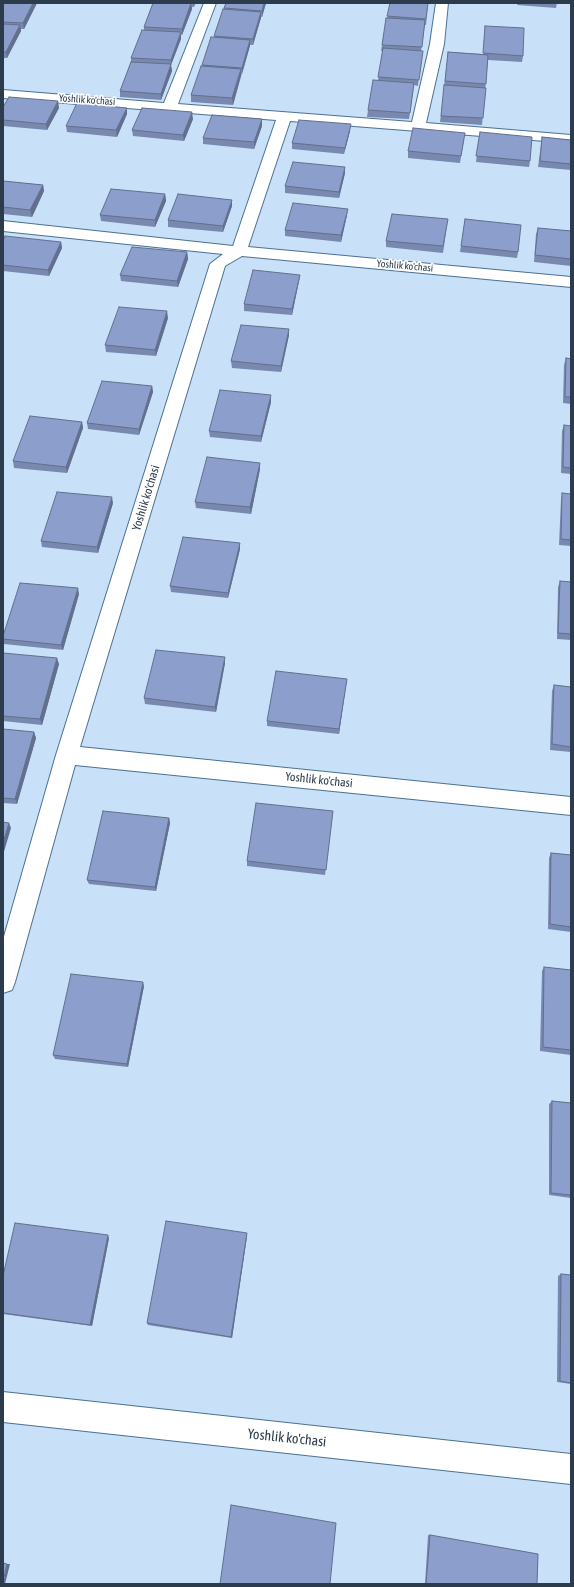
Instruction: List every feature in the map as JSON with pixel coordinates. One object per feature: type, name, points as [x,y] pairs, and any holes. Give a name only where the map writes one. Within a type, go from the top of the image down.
[{"type":"street","points":[[170,106],[210,3]]},
{"type":"street","points":[[418,127],[438,44],[442,3]]},
{"type":"street","name":"Yoshlik ko'chasi","points":[[3,94],[170,106],[284,117],[571,139]]},
{"type":"street","points":[[239,251],[284,117]]},
{"type":"street","name":"Yoshlik ko'chasi","points":[[3,226],[239,251],[571,282]]},
{"type":"street","name":"Yoshlik ko'chasi","points":[[3,982],[67,755],[218,264],[239,251]]},
{"type":"street","name":"Yoshlik ko'chasi","points":[[67,755],[571,806]]},
{"type":"street","name":"Yoshlik ko'chasi","points":[[3,1407],[571,1470]]},
{"type":"building","points":[[3,3],[33,3],[23,23],[3,22]]},
{"type":"building","points":[[153,3],[191,3],[182,29],[144,27]]},
{"type":"building","points":[[226,3],[264,3],[262,11],[224,8]]},
{"type":"building","points":[[390,3],[428,3],[426,19],[387,16]]},
{"type":"building","points":[[223,9],[261,12],[253,39],[214,36]]},
{"type":"building","points":[[386,18],[425,20],[422,47],[382,45]]},
{"type":"building","points":[[3,24],[20,25],[6,52],[3,52]]},
{"type":"building","points":[[485,26],[524,28],[523,56],[483,53]]},
{"type":"building","points":[[142,30],[181,32],[171,60],[131,58]]},
{"type":"building","points":[[211,37],[250,40],[242,68],[202,65]]},
{"type":"building","points":[[383,48],[423,51],[419,80],[378,77]]},
{"type":"building","points":[[448,52],[488,55],[486,84],[445,81]]},
{"type":"building","points":[[131,62],[171,64],[161,94],[120,91]]},
{"type":"building","points":[[201,66],[241,69],[232,98],[191,95]]},
{"type":"building","points":[[373,80],[414,83],[410,113],[368,110]]},
{"type":"building","points":[[444,85],[486,88],[483,118],[441,116]]},
{"type":"building","points":[[9,97],[58,101],[46,124],[3,120],[3,107]]},
{"type":"building","points":[[77,103],[127,108],[116,130],[66,126]]},
{"type":"building","points":[[142,108],[192,112],[183,135],[132,130]]},
{"type":"building","points":[[212,115],[262,119],[254,142],[203,138]]},
{"type":"building","points":[[299,120],[351,124],[345,148],[292,143]]},
{"type":"building","points":[[413,128],[465,133],[461,156],[408,151]]},
{"type":"building","points":[[480,132],[532,137],[530,161],[476,156]]},
{"type":"building","points":[[542,137],[571,140],[571,164],[540,161]]},
{"type":"building","points":[[293,162],[345,167],[339,192],[285,186]]},
{"type":"building","points":[[3,181],[43,185],[30,210],[3,207]]},
{"type":"building","points":[[111,189],[165,194],[155,220],[100,215]]},
{"type":"building","points":[[178,194],[232,200],[223,226],[168,220]]},
{"type":"building","points":[[293,203],[348,209],[341,235],[285,230]]},
{"type":"building","points":[[392,214],[448,219],[443,246],[386,241]]},
{"type":"building","points":[[465,219],[521,225],[518,252],[461,246]]},
{"type":"building","points":[[538,228],[571,231],[571,259],[535,255]]},
{"type":"building","points":[[5,236],[61,242],[48,270],[3,265],[3,241]]},
{"type":"building","points":[[132,247],[187,252],[177,281],[120,275]]},
{"type":"building","points":[[253,270],[300,275],[292,309],[244,304]]},
{"type":"building","points":[[119,307],[167,311],[155,350],[105,345]]},
{"type":"building","points":[[241,325],[289,329],[281,366],[231,361]]},
{"type":"building","points":[[566,358],[571,359],[571,397],[565,397]]},
{"type":"building","points":[[102,381],[152,386],[139,429],[87,423]]},
{"type":"building","points":[[220,390],[271,395],[261,436],[209,431]]},
{"type":"building","points":[[30,416],[82,422],[66,467],[13,461]]},
{"type":"building","points":[[564,425],[571,426],[571,468],[563,467]]},
{"type":"building","points":[[207,457],[260,463],[250,507],[195,502]]},
{"type":"building","points":[[57,492],[112,497],[97,547],[41,541]]},
{"type":"building","points":[[562,493],[571,494],[571,540],[561,539]]},
{"type":"building","points":[[183,537],[240,543],[228,593],[170,586]]},
{"type":"building","points":[[560,581],[571,582],[571,634],[558,633]]},
{"type":"building","points":[[20,583],[78,588],[61,645],[3,639]]},
{"type":"building","points":[[156,650],[225,657],[215,707],[144,698]]},
{"type":"building","points":[[3,653],[57,658],[40,719],[3,716]]},
{"type":"building","points":[[276,671],[347,679],[339,729],[267,721]]},
{"type":"building","points":[[554,685],[571,687],[571,747],[552,744]]},
{"type":"building","points":[[3,729],[34,732],[15,799],[3,798]]},
{"type":"building","points":[[256,803],[333,811],[326,870],[247,861]]},
{"type":"building","points":[[103,811],[169,818],[155,887],[87,880]]},
{"type":"building","points":[[3,822],[9,823],[3,843]]},
{"type":"building","points":[[551,853],[571,855],[571,927],[550,924]]},
{"type":"building","points":[[544,967],[571,970],[571,1050],[543,1047]]},
{"type":"building","points":[[71,974],[143,982],[127,1064],[53,1055]]},
{"type":"building","points":[[552,1101],[571,1103],[571,1195],[551,1193]]},
{"type":"building","points":[[166,1221],[247,1233],[231,1337],[147,1323]]},
{"type":"building","points":[[15,1223],[108,1235],[90,1325],[3,1313],[3,1276]]},
{"type":"building","points":[[561,1274],[571,1275],[571,1383],[560,1381]]},
{"type":"building","points":[[231,1505],[336,1523],[330,1584],[220,1584]]},
{"type":"building","points":[[430,1535],[538,1554],[537,1584],[426,1584]]},
{"type":"building","points":[[3,1563],[7,1564],[3,1582]]}]
